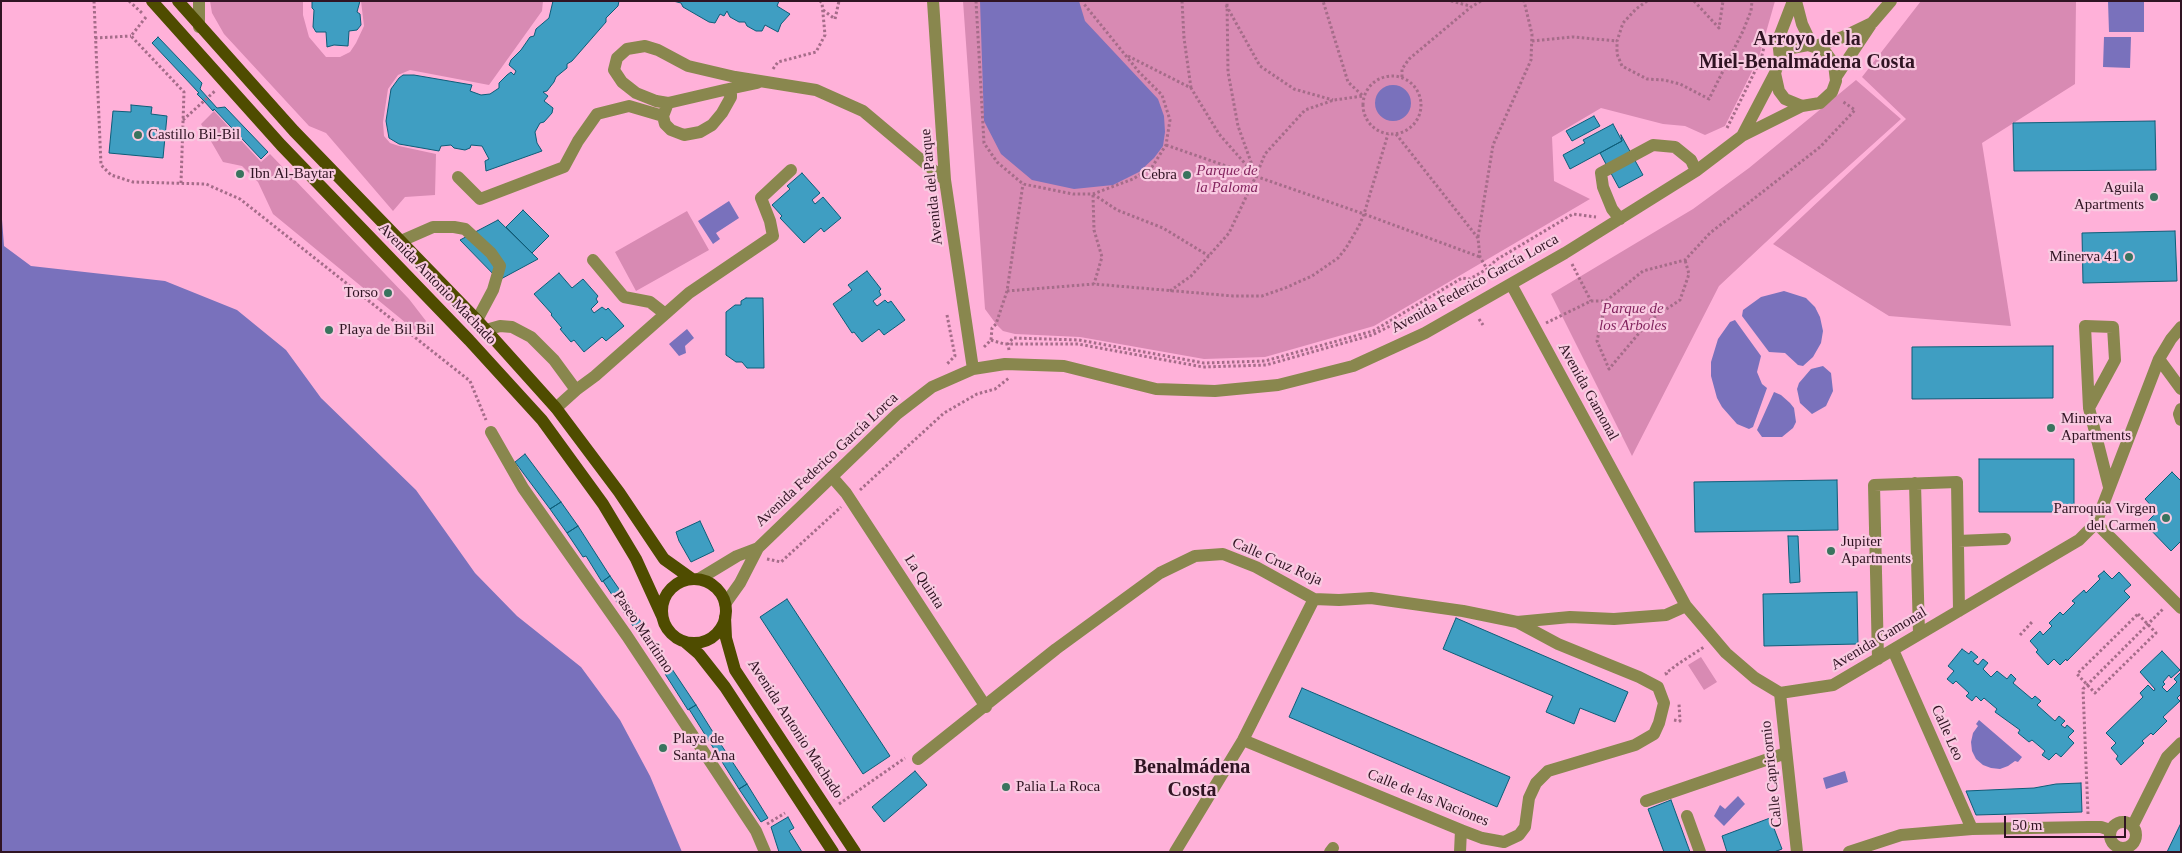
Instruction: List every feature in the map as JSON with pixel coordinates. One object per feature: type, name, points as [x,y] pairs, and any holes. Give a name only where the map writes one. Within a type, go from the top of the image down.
[{"type":"main road","name":"Avenida Antonio Machado","points":[[152,1],[281,145],[469,340],[542,420],[602,504],[636,559],[662,616]]},
{"type":"main road","name":"Avenida Antonio Machado","points":[[178,1],[199,27],[294,131],[477,320],[556,408],[619,492],[664,559],[696,579]]},
{"type":"main road","points":[[685,642],[705,641],[714,635],[721,627],[725,611],[716,588],[696,579],[682,581],[669,591],[662,605],[662,616],[667,629],[699,654],[725,687],[833,852]]},
{"type":"main road","name":"Avenida Antonio Machado","points":[[725,611],[726,638],[735,670],[855,852]]},
{"type":"street","points":[[198,1],[199,27]]},
{"type":"street","name":"Avenida del Parque","points":[[934,1],[944,180],[973,369]]},
{"type":"street","points":[[1794,1],[1802,24],[1814,46],[1830,56],[1834,64],[1836,77]]},
{"type":"street","points":[[1794,1],[1778,40],[1780,58],[1775,73],[1779,91],[1785,99],[1802,106],[1820,103],[1832,92],[1836,77],[1872,23],[1891,1]]},
{"type":"street","points":[[1780,58],[1792,48],[1800,45],[1814,46],[1843,37],[1872,23]]},
{"type":"street","points":[[766,81],[668,103],[656,101],[636,93],[622,82],[614,70],[617,58],[627,50],[645,46],[658,50],[688,66],[735,77],[766,81],[816,90],[863,110],[944,180]]},
{"type":"street","name":"Avenida Federico García Lorca","points":[[1742,136],[1775,73]]},
{"type":"street","points":[[668,103],[663,116],[665,124],[671,130],[684,135],[700,132],[712,125],[722,113],[731,97],[731,93],[724,90]]},
{"type":"street","points":[[458,178],[480,199],[564,167],[578,141],[597,114],[629,106],[663,116]]},
{"type":"street","name":"Avenida Federico García Lorca","points":[[758,548],[896,414],[932,387],[973,369],[1010,364],[1064,366],[1156,389],[1215,391],[1278,384],[1353,366],[1425,334],[1620,219],[1696,171],[1742,136],[1802,106]]},
{"type":"street","points":[[1620,219],[1612,209],[1603,187],[1602,173],[1653,145],[1675,147],[1690,160],[1696,171]]},
{"type":"street","points":[[556,408],[689,293],[773,236],[770,221],[760,198],[791,170]]},
{"type":"street","points":[[400,241],[433,227],[454,227],[465,230],[491,253],[500,266],[494,290],[477,320]]},
{"type":"street","points":[[593,260],[624,297],[650,302],[664,313]]},
{"type":"street","name":"Avenida Gamonal","points":[[1511,284],[1686,606],[1726,652],[1755,678],[1780,693],[1833,685],[2079,540],[2096,523],[2159,360],[2171,339],[2181,327]]},
{"type":"street","points":[[486,330],[500,326],[512,327],[530,337],[563,370],[576,390]]},
{"type":"street","points":[[2089,408],[2115,360],[2113,327],[2085,326],[2089,408],[2109,487]]},
{"type":"street","points":[[2159,360],[2181,389]]},
{"type":"street","points":[[2181,409],[2179,414],[2181,420]]},
{"type":"street","name":"Paseo Marítimo","points":[[491,432],[523,488],[627,636],[756,831],[765,852]]},
{"type":"street","name":"La Quinta","points":[[832,477],[850,499],[986,707]]},
{"type":"street","points":[[1878,659],[1874,486],[1957,482],[1959,611]]},
{"type":"street","points":[[1915,483],[1919,634]]},
{"type":"street","points":[[2096,523],[2176,604]]},
{"type":"street","points":[[1958,541],[2005,539]]},
{"type":"street","points":[[696,579],[737,556],[758,548]]},
{"type":"street","points":[[725,611],[758,548]]},
{"type":"street","name":"Calle Cruz Roja","points":[[918,759],[986,707],[1056,649],[1152,579],[1196,556],[1222,554],[1256,567],[1314,599],[1371,598],[1463,611],[1517,622],[1570,617],[1614,619],[1666,615],[1686,606]]},
{"type":"street","points":[[1175,852],[1243,740],[1314,599]]},
{"type":"street","name":"Calle de las Naciones","points":[[1243,740],[1461,830],[1482,838],[1504,842],[1519,835],[1525,827],[1529,798],[1536,783],[1548,771],[1635,745],[1654,734],[1659,724],[1664,703],[1658,687],[1639,677],[1558,644],[1517,622]]},
{"type":"street","name":"Calle Leo","points":[[1893,650],[1972,829]]},
{"type":"street","name":"Calle Capricornio","points":[[1780,693],[1797,852]]},
{"type":"street","points":[[2133,825],[2167,757],[2181,743]]},
{"type":"street","points":[[1646,801],[1786,752]]},
{"type":"street","points":[[1687,816],[1700,852]]},
{"type":"street","points":[[2125,821],[2133,825],[2137,835],[2133,845],[2125,850],[2115,847],[2110,839],[2110,830],[2116,823],[2125,821]]},
{"type":"street","points":[[1849,852],[1901,834],[1972,829],[2101,827],[2110,830]]},
{"type":"street","points":[[1460,852],[1461,830]]},
{"type":"path","points":[[94,1],[101,165],[111,175],[133,182],[206,184],[240,199],[470,381],[491,432]]},
{"type":"path","points":[[95,38],[131,36],[147,18],[129,1]]},
{"type":"path","points":[[766,81],[778,62],[816,52],[826,35],[822,3],[820,1]]},
{"type":"path","points":[[823,9],[835,19],[840,1]]},
{"type":"path","points":[[976,1],[984,143],[997,162],[1023,184],[1073,194],[1093,194],[1133,179],[1152,167],[1166,146],[1170,120],[1162,95],[1125,55],[1084,4],[1084,1]]},
{"type":"path","points":[[1182,1],[1184,38],[1191,88],[1219,134],[1256,176]]},
{"type":"path","points":[[1323,1],[1348,82],[1364,96]]},
{"type":"path","points":[[1451,1],[1471,7]]},
{"type":"path","points":[[1402,77],[1402,69],[1409,59],[1471,7],[1481,1]]},
{"type":"path","points":[[1478,285],[1491,276],[1480,257],[1478,238],[1494,145],[1532,60],[1530,20],[1524,1]]},
{"type":"path","points":[[1647,1],[1636,9],[1623,23],[1617,41],[1617,54],[1622,66],[1647,79],[1664,80],[1680,84],[1709,99],[1746,24],[1751,11],[1752,1]]},
{"type":"path","points":[[1694,1],[1719,28],[1723,1]]},
{"type":"path","points":[[1226,3],[1228,72],[1238,126],[1256,176]]},
{"type":"path","points":[[1226,3],[1260,66],[1294,89],[1320,98],[1334,100]]},
{"type":"path","points":[[131,36],[184,92],[181,183]]},
{"type":"path","points":[[1532,41],[1573,37],[1617,41]]},
{"type":"path","points":[[1125,55],[1191,88]]},
{"type":"path","points":[[1393,75],[1402,77],[1411,82],[1421,98],[1419,118],[1413,126],[1405,131],[1396,134],[1380,132],[1367,121],[1364,113],[1364,96],[1375,80],[1383,76],[1393,75]]},
{"type":"path","points":[[183,120],[225,82]]},
{"type":"path","points":[[1685,260],[1688,274],[1680,300],[1650,320],[1609,369],[1597,341],[1606,301],[1643,271],[1685,260],[1710,233],[1820,147],[1855,110],[1832,92]]},
{"type":"path","points":[[1169,291],[1191,276],[1229,233],[1265,154],[1305,110],[1334,100],[1364,96]]},
{"type":"path","points":[[1007,292],[1094,284],[1169,291],[1262,296],[1285,288],[1312,276],[1338,258],[1353,238],[1364,214],[1388,134]]},
{"type":"path","points":[[1396,134],[1478,238]]},
{"type":"path","points":[[1166,146],[1364,214],[1480,257]]},
{"type":"path","points":[[955,356],[982,348],[991,340],[992,328],[996,324],[1007,292],[1023,184]]},
{"type":"path","points":[[1093,194],[1116,210],[1163,228],[1209,256]]},
{"type":"path","points":[[1093,194],[1094,230],[1102,257],[1094,284]]},
{"type":"path","points":[[758,548],[768,560],[781,562],[944,413],[977,394],[995,389],[1007,381],[1011,375],[1008,344],[1013,338],[1079,340],[1204,363],[1265,361],[1373,331],[1462,278],[1470,279],[1487,269]]},
{"type":"path","points":[[1579,278],[1591,301]]},
{"type":"path","points":[[1534,329],[1591,301],[1606,301]]},
{"type":"path","points":[[991,340],[1008,344],[1078,344],[1203,366],[1266,365],[1372,335],[1418,312],[1422,317],[1431,313]]},
{"type":"path","points":[[2089,796],[2083,689],[2148,625],[2176,604]]},
{"type":"path","points":[[2138,614],[2148,625],[2156,633],[2095,693],[2077,674],[2138,614]]},
{"type":"path","points":[[2020,635],[2032,622]]},
{"type":"path","points":[[1678,664],[1715,640]]},
{"type":"path","points":[[839,804],[903,760]]},
{"type":"path","points":[[764,826],[785,813]]},
{"type":"green space","points":[[210,1],[303,1],[303,15],[309,37],[326,57],[340,57],[350,52],[364,26],[361,1],[543,1],[542,11],[489,85],[410,70],[398,75],[388,89],[383,122],[384,136],[390,143],[436,154],[435,195],[405,197],[393,211],[326,133],[309,126],[224,34],[212,13]]},
{"type":"green space","name":"Parque de la Paloma","points":[[963,1],[1775,1],[1759,57],[1725,126],[1705,135],[1685,126],[1663,124],[1601,108],[1552,137],[1554,181],[1590,199],[1374,326],[1265,357],[1204,359],[1080,337],[1015,334],[1003,331],[985,309]]},
{"type":"green space","points":[[1921,1],[2076,1],[2075,84],[1982,143],[2011,326],[1889,316],[1773,244],[1906,119],[1862,77]]},
{"type":"green space","name":"Parque de los Arboles","points":[[1856,80],[1901,119],[1719,286],[1632,456],[1551,294],[1693,209],[1749,168]]},
{"type":"green space","points":[[214,111],[261,162],[270,154],[409,299],[426,321],[417,332],[273,214],[258,182],[242,166],[223,162],[201,124]]},
{"type":"green space","points":[[687,211],[709,250],[636,291],[615,252]]},
{"type":"green space","points":[[1701,657],[1717,682],[1704,690],[1688,665]]},
{"type":"shaded area","points":[[980,1],[1079,1],[1085,21],[1158,99],[1164,116],[1165,132],[1163,146],[1154,158],[1139,172],[1113,185],[1074,189],[1032,180],[1001,154],[984,121]]},
{"type":"shaded area","points":[[2108,1],[2144,1],[2144,32],[2109,32]]},
{"type":"shaded area","points":[[2104,37],[2131,37],[2130,68],[2103,67]]},
{"type":"shaded area","points":[[1393,85],[1400,86],[1406,90],[1410,96],[1410,110],[1406,116],[1400,120],[1393,121],[1386,120],[1380,116],[1376,110],[1375,103],[1376,96],[1380,90],[1386,86]]},
{"type":"shaded area","points":[[729,201],[739,218],[716,233],[720,239],[713,244],[698,221]]},
{"type":"shaded area","points":[[1,206],[4,246],[31,266],[165,281],[237,310],[286,350],[321,398],[416,490],[475,573],[517,616],[581,667],[620,720],[650,776],[682,852],[1,852]]},
{"type":"shaded area","points":[[1784,291],[1806,298],[1815,307],[1820,317],[1823,331],[1821,343],[1813,357],[1803,366],[1798,365],[1785,353],[1769,352],[1742,316],[1743,310],[1761,297]]},
{"type":"shaded area","points":[[1735,320],[1761,356],[1757,372],[1762,384],[1767,388],[1753,427],[1749,429],[1737,424],[1722,407],[1717,398],[1711,376],[1711,362],[1718,339],[1730,322]]},
{"type":"shaded area","points":[[687,329],[694,338],[685,346],[686,353],[679,356],[669,344]]},
{"type":"shaded area","points":[[1823,366],[1831,373],[1833,391],[1826,406],[1812,414],[1800,403],[1797,389],[1799,383],[1811,369]]},
{"type":"shaded area","points":[[1774,392],[1781,395],[1794,408],[1796,422],[1793,428],[1782,437],[1762,437],[1757,430]]},
{"type":"shaded area","points":[[1979,720],[2022,757],[2018,762],[2015,761],[2000,769],[1983,765],[1976,759],[1972,751],[1971,742]]},
{"type":"shaded area","points":[[1845,771],[1848,782],[1826,789],[1823,778]]},
{"type":"shaded area","points":[[1738,796],[1745,804],[1724,826],[1714,816],[1720,805],[1725,809]]},
{"type":"building","points":[[312,1],[360,1],[357,12],[360,14],[361,25],[357,30],[349,31],[348,46],[334,45],[327,47],[326,32],[316,32],[313,27],[314,10],[312,8]]},
{"type":"building","points":[[553,1],[619,1],[618,6],[606,18],[606,22],[572,61],[567,64],[567,68],[556,77],[547,91],[543,92],[548,96],[544,101],[553,108],[552,113],[544,122],[540,123],[535,132],[537,143],[542,151],[486,171],[485,161],[489,159],[482,146],[471,145],[470,148],[465,150],[454,148],[451,145],[441,146],[439,151],[399,144],[389,138],[386,121],[391,89],[399,78],[403,75],[414,75],[472,85],[470,91],[481,95],[490,94],[499,88],[499,83],[507,75],[511,72],[514,75],[516,71],[509,65],[511,60],[530,37],[534,36],[536,29],[549,18]]},
{"type":"building","points":[[673,1],[779,1],[777,6],[790,14],[781,24],[778,32],[765,25],[762,31],[756,31],[747,26],[745,22],[739,22],[730,17],[727,11],[724,16],[720,14],[715,23],[709,22],[683,7],[681,3]]},
{"type":"building","points":[[158,37],[202,83],[200,89],[217,108],[225,107],[268,152],[261,159],[214,109],[213,111],[197,94],[199,93],[152,43]]},
{"type":"building","name":"Castillo Bil-Bil","points":[[131,105],[152,107],[151,114],[167,116],[163,158],[109,153],[113,111],[131,112]]},
{"type":"building","points":[[1594,116],[1600,126],[1572,141],[1566,131]]},
{"type":"building","points":[[2155,121],[2156,170],[2014,171],[2013,123]]},
{"type":"building","points":[[1613,124],[1622,141],[1570,169],[1563,155],[1585,143],[1583,140]]},
{"type":"building","points":[[1621,135],[1643,175],[1619,188],[1600,153],[1622,141]]},
{"type":"building","points":[[802,173],[820,193],[812,200],[815,204],[823,197],[841,218],[824,232],[821,228],[804,243],[780,218],[782,216],[772,205],[790,189],[787,186]]},
{"type":"building","points":[[523,210],[549,236],[532,253],[506,227]]},
{"type":"building","points":[[498,220],[538,259],[499,280],[460,240]]},
{"type":"building","name":"Minerva 41","points":[[2175,231],[2177,281],[2083,283],[2082,233]]},
{"type":"building","points":[[867,271],[881,289],[879,291],[881,295],[873,301],[877,306],[885,300],[888,303],[891,301],[905,320],[884,335],[879,329],[862,342],[854,332],[852,333],[833,304],[852,290],[848,285]]},
{"type":"building","points":[[559,273],[572,288],[583,279],[598,296],[596,299],[598,302],[591,309],[594,313],[602,307],[606,310],[608,308],[624,326],[606,341],[602,337],[584,352],[574,340],[571,342],[560,329],[562,328],[552,314],[534,294]]},
{"type":"building","points":[[746,298],[763,298],[764,368],[747,368],[742,362],[736,362],[726,355],[726,312],[735,305],[741,305],[741,301]]},
{"type":"building","points":[[2053,346],[2053,398],[1912,399],[1912,347]]},
{"type":"building","points":[[525,454],[561,502],[550,509],[515,462]]},
{"type":"building","points":[[1979,459],[2074,459],[2074,512],[1979,512]]},
{"type":"building","name":"Parroquia Virgen del Carmen","points":[[2172,472],[2181,481],[2181,541],[2171,551],[2145,524],[2157,512],[2145,499]]},
{"type":"building","points":[[1837,480],[1838,530],[1695,532],[1694,482]]},
{"type":"building","points":[[561,502],[578,526],[567,533],[550,509]]},
{"type":"building","points":[[700,521],[714,551],[691,562],[676,532]]},
{"type":"building","points":[[578,526],[610,576],[602,582],[586,556],[583,557],[567,533]]},
{"type":"building","points":[[1788,536],[1798,536],[1800,582],[1790,583]]},
{"type":"building","points":[[2104,571],[2112,579],[2119,572],[2131,585],[2124,591],[2130,597],[2067,661],[2066,659],[2060,665],[2054,659],[2048,665],[2036,652],[2038,650],[2030,641],[2040,631],[2043,635],[2052,626],[2049,623],[2060,612],[2063,615],[2075,603],[2072,601],[2084,590],[2086,593],[2100,579],[2098,576]]},
{"type":"building","points":[[610,576],[626,599],[618,604],[603,581]]},
{"type":"building","points":[[1857,592],[1858,644],[1764,646],[1763,594]]},
{"type":"building","points":[[626,599],[660,651],[653,655],[618,604]]},
{"type":"building","points":[[787,599],[890,756],[863,774],[760,617]]},
{"type":"building","points":[[1456,618],[1628,692],[1615,722],[1580,708],[1574,724],[1546,712],[1553,696],[1443,649]]},
{"type":"building","points":[[1962,649],[1969,654],[1971,651],[1978,657],[1973,661],[1978,665],[1983,659],[1988,663],[1983,669],[1991,677],[1997,671],[2007,679],[2011,674],[2016,679],[2013,683],[2032,699],[2035,696],[2041,701],[2037,705],[2055,721],[2059,716],[2065,721],[2061,725],[2065,728],[2067,725],[2074,731],[2068,737],[2074,743],[2061,757],[2056,753],[2049,760],[2042,755],[2045,751],[2032,740],[2029,742],[2018,733],[2020,730],[1995,712],[1997,709],[1984,698],[1981,701],[1976,696],[1972,701],[1966,696],[1969,693],[1956,681],[1953,684],[1947,679],[1954,671],[1948,666]]},
{"type":"building","points":[[660,651],[696,705],[688,710],[653,655]]},
{"type":"building","points":[[2162,651],[2180,670],[2171,678],[2169,675],[2163,682],[2165,684],[2162,687],[2167,692],[2177,682],[2174,679],[2181,672],[2181,694],[2177,698],[2180,701],[2163,717],[2167,721],[2153,735],[2151,733],[2142,741],[2144,743],[2121,765],[2116,759],[2118,756],[2111,748],[2116,743],[2106,733],[2143,697],[2140,693],[2148,685],[2154,691],[2155,689],[2140,672]]},
{"type":"building","points":[[1302,688],[1510,777],[1497,807],[1289,717]]},
{"type":"building","points":[[696,705],[716,737],[709,741],[689,709]]},
{"type":"building","points":[[716,737],[747,784],[739,789],[709,741]]},
{"type":"building","points":[[915,771],[927,785],[884,822],[872,807]]},
{"type":"building","points":[[2081,783],[2082,812],[1976,815],[1966,791],[2034,788],[2056,784]]},
{"type":"building","points":[[747,784],[768,818],[761,822],[739,789]]},
{"type":"building","points":[[1671,800],[1690,852],[1664,852],[1648,809]]},
{"type":"building","points":[[788,817],[794,828],[789,831],[802,852],[779,852],[771,827]]},
{"type":"building","points":[[1770,818],[1782,849],[1774,852],[1727,852],[1722,836]]},
{"type":"building","points":[[2181,823],[2181,852],[2167,852]]},
{"type":"place","name":"Castillo Bil-Bil","points":[[138,135]]},
{"type":"place","name":"Ibn Al-Baytar","points":[[240,174]]},
{"type":"place","name":"Cebra","points":[[1187,175]]},
{"type":"place","name":"Aguila Apartments","points":[[2154,197]]},
{"type":"place","name":"Minerva 41","points":[[2129,257]]},
{"type":"place","name":"Torso","points":[[388,293]]},
{"type":"place","name":"Playa de Bil Bil","points":[[329,330]]},
{"type":"place","name":"Minerva Apartments","points":[[2051,428]]},
{"type":"place","name":"Parroquia Virgen del Carmen","points":[[2166,518]]},
{"type":"place","name":"Jupiter Apartments","points":[[1831,551]]},
{"type":"place","name":"Playa de Santa Ana","points":[[663,748]]},
{"type":"place","name":"Palia La Roca","points":[[1006,787]]},
{"type":"district","name":"Arroyo de la Miel-Benalmádena Costa","points":[[1807,52]]},
{"type":"district","name":"Benalmádena Costa","points":[[1192,780]]}]
